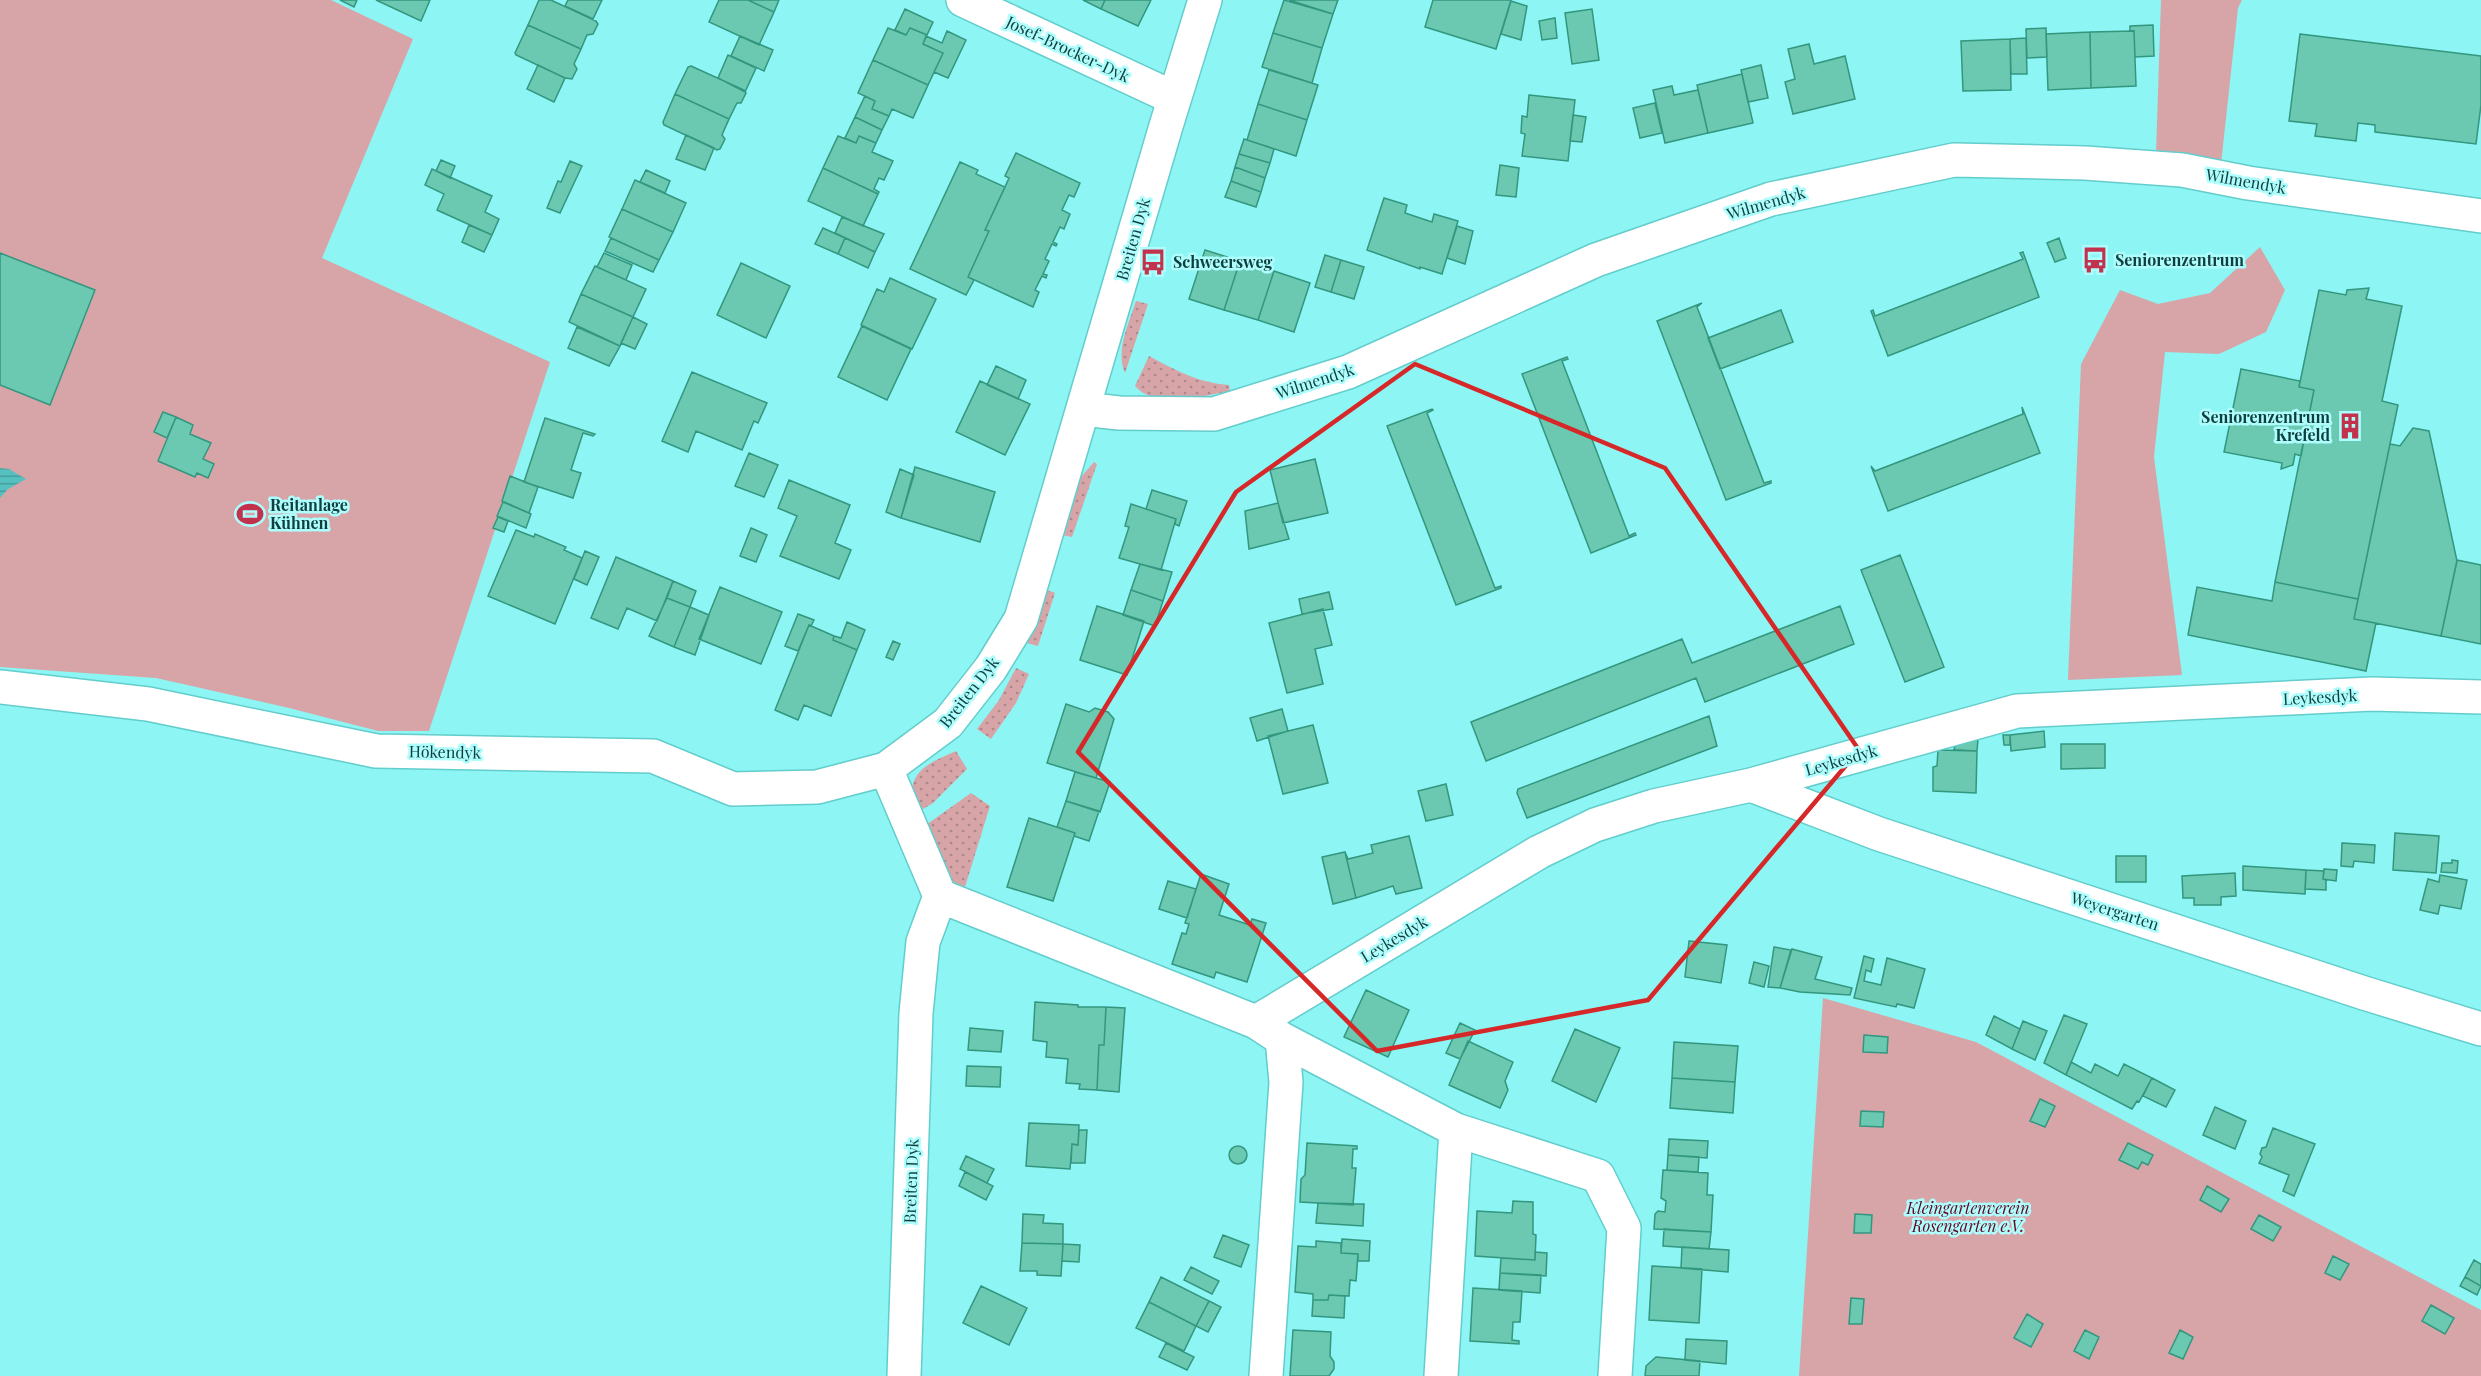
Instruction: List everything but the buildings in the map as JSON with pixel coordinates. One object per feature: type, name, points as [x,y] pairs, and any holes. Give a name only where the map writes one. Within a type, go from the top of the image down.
[{"type":"street","name":"Josef-Brocker-Dyk","points":[[963,0],[1174,98]]},
{"type":"street","name":"Breiten Dyk","points":[[886,769],[948,723],[991,668],[1021,619],[1205,0]]},
{"type":"street","name":"Wilmendyk","points":[[1083,409],[1119,413],[1214,414],[1348,372],[1596,260],[1760,202],[1954,160],[2085,163],[2182,170],[2248,183],[2481,216]]},
{"type":"street","name":"Hökendyk","points":[[0,687],[148,704],[376,751],[653,756],[733,789],[817,787],[886,769]]},
{"type":"street","name":"Leykesdyk","points":[[1269,1030],[1539,852],[1586,830],[1654,806],[1751,785],[2017,711],[2372,694],[2481,696]]},
{"type":"street","points":[[886,769],[940,896],[1269,1030],[1456,1130],[1598,1176],[1624,1228],[1615,1376]]},
{"type":"street","name":"Weyergarten","points":[[1751,785],[1879,834],[2364,993],[2481,1029]]},
{"type":"street","name":"Breiten Dyk","points":[[904,1376],[916,1013],[923,942],[940,896]]},
{"type":"street","points":[[1266,1376],[1286,1082],[1269,1030]]},
{"type":"street","points":[[1442,1376],[1456,1130]]},
{"type":"highlighted area","points":[[1415,364],[1665,468],[1859,750],[1648,1000],[1377,1051],[1078,752],[1236,492]]},
{"type":"green space","name":"Reitanlage Kühnen","points":[[0,0],[331,0],[413,39],[322,258],[550,362],[429,731],[378,731],[156,678],[0,667]]},
{"type":"green space","points":[[2161,0],[2242,0],[2238,8],[2221,164],[2156,153]]},
{"type":"green space","points":[[2260,247],[2285,290],[2266,332],[2219,354],[2165,352],[2154,457],[2182,675],[2068,680],[2081,364],[2120,290],[2158,304],[2210,293]]},
{"type":"green space","points":[[1136,301],[1148,304],[1125,373],[1122,364],[1122,346]]},
{"type":"green space","points":[[1149,356],[1197,379],[1229,385],[1230,391],[1181,400],[1156,398],[1145,394],[1135,386]]},
{"type":"green space","points":[[1094,462],[1097,464],[1072,537],[1062,535],[1080,478]]},
{"type":"green space","points":[[1045,589],[1055,593],[1038,646],[1027,643]]},
{"type":"green space","points":[[1016,668],[1029,674],[1016,703],[991,739],[977,729],[999,700]]},
{"type":"green space","points":[[956,751],[967,769],[933,803],[911,816],[912,790],[918,773],[933,762]]},
{"type":"green space","points":[[971,793],[990,806],[965,887],[943,878],[923,827]]},
{"type":"green space","name":"Kleingartenverein Rosengarten e.V.","points":[[1823,998],[1976,1042],[2481,1310],[2481,1376],[1799,1376]]},
{"type":"water","points":[[0,468],[9,469],[26,479],[8,489],[0,498]]},
{"type":"place","name":"Seniorenzentrum","points":[[2095,260]]},
{"type":"place","name":"Schweersweg","points":[[1153,262]]},
{"type":"place","name":"Seniorenzentrum Krefeld","points":[[2350,426]]},
{"type":"place","name":"Reitanlage Kühnen","points":[[250,514]]}]
